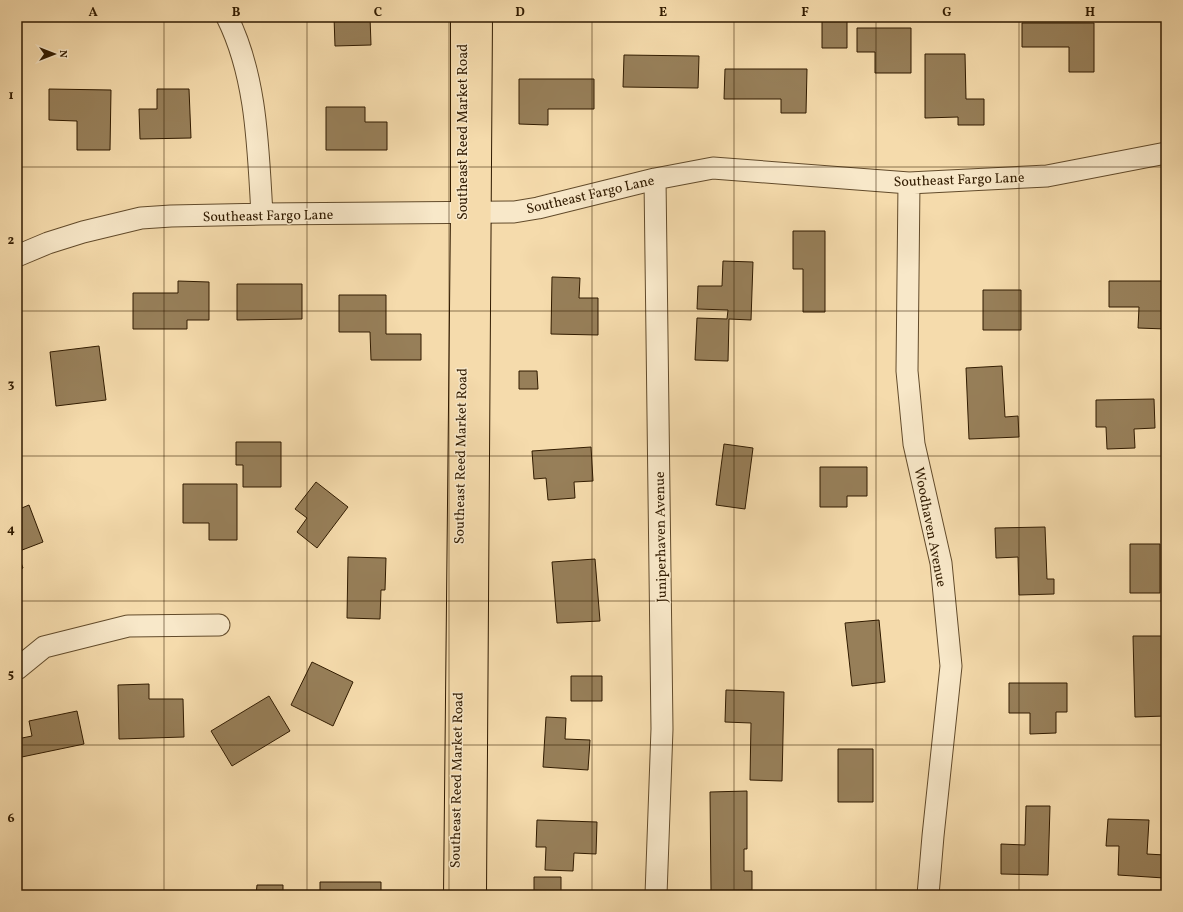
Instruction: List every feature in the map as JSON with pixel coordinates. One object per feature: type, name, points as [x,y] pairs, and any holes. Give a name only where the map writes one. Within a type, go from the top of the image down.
[{"type":"main road","name":"Southeast Reed Market Road","points":[[462,17],[471,212],[475,895]]},
{"type":"main road","name":"Southeast Reed Market Road","points":[[455,895],[471,212],[481,17]]},
{"type":"street","points":[[227,17],[240,50],[247,75],[258,146],[262,214]]},
{"type":"street","name":"Southeast Fargo Lane","points":[[17,256],[48,243],[83,232],[141,218],[262,214],[514,212],[538,208],[655,179],[713,168],[909,183],[1046,176],[1166,153]]},
{"type":"street","name":"Juniperhaven Avenue","points":[[655,179],[662,729],[656,895]]},
{"type":"street","name":"Woodhaven Avenue","points":[[909,183],[907,371],[914,444],[940,563],[951,666],[928,895]]},
{"type":"street","points":[[17,669],[44,647],[128,626],[219,625]]},
{"type":"building","points":[[334,17],[370,17],[371,45],[335,46]]},
{"type":"building","points":[[822,18],[847,18],[847,48],[822,48]]},
{"type":"building","points":[[1022,23],[1094,23],[1094,72],[1069,72],[1069,47],[1022,47]]},
{"type":"building","points":[[857,28],[911,28],[911,73],[875,73],[875,52],[857,52]]},
{"type":"building","points":[[925,54],[965,54],[966,99],[984,99],[984,125],[958,125],[958,117],[925,118]]},
{"type":"building","points":[[624,55],[699,56],[698,88],[623,87]]},
{"type":"building","points":[[725,69],[807,69],[806,113],[781,113],[781,99],[724,99]]},
{"type":"building","points":[[519,79],[594,79],[594,109],[548,109],[548,125],[519,124]]},
{"type":"building","points":[[49,89],[111,90],[110,150],[77,150],[77,121],[49,120]]},
{"type":"building","points":[[157,89],[189,89],[191,138],[140,139],[139,109],[157,109]]},
{"type":"building","points":[[326,107],[365,107],[365,122],[387,122],[387,150],[326,150]]},
{"type":"building","points":[[793,231],[825,231],[825,312],[803,312],[803,269],[793,269]]},
{"type":"building","points":[[723,261],[753,262],[751,320],[729,319],[728,361],[695,360],[697,318],[727,319],[728,310],[697,309],[698,286],[722,286]]},
{"type":"building","points":[[552,277],[580,278],[579,298],[598,298],[598,335],[551,334]]},
{"type":"building","points":[[178,281],[209,282],[209,320],[187,320],[187,329],[133,329],[133,293],[178,293]]},
{"type":"building","points":[[1109,281],[1166,281],[1166,329],[1138,328],[1139,307],[1109,307]]},
{"type":"building","points":[[237,284],[302,284],[302,319],[237,320]]},
{"type":"building","points":[[983,290],[1021,290],[1021,330],[983,330]]},
{"type":"building","points":[[339,295],[386,295],[386,334],[421,334],[421,360],[371,360],[370,332],[339,332]]},
{"type":"building","points":[[99,346],[106,400],[56,406],[50,352]]},
{"type":"building","points":[[1002,366],[1005,417],[1018,416],[1019,437],[969,439],[966,368]]},
{"type":"building","points":[[519,371],[537,371],[538,389],[519,389]]},
{"type":"building","points":[[1154,399],[1155,428],[1134,429],[1135,448],[1107,449],[1106,427],[1096,427],[1096,400]]},
{"type":"building","points":[[236,442],[281,442],[281,487],[243,487],[243,465],[236,465]]},
{"type":"building","points":[[724,444],[753,448],[745,509],[716,505]]},
{"type":"building","points":[[591,447],[593,481],[574,482],[575,498],[548,500],[546,478],[534,479],[532,451]]},
{"type":"building","points":[[820,467],[867,467],[867,496],[847,496],[847,507],[820,507]]},
{"type":"building","points":[[316,482],[348,507],[317,548],[297,532],[307,518],[295,509]]},
{"type":"building","points":[[183,484],[237,484],[237,540],[209,540],[209,523],[183,523]]},
{"type":"building","points":[[29,505],[43,542],[17,552],[17,510]]},
{"type":"building","points":[[1045,527],[1047,579],[1054,579],[1054,594],[1019,595],[1018,557],[996,558],[995,528]]},
{"type":"building","points":[[1130,544],[1160,544],[1160,593],[1130,593]]},
{"type":"building","points":[[17,552],[23,568],[17,571]]},
{"type":"building","points":[[348,557],[386,558],[385,590],[381,590],[380,619],[347,618]]},
{"type":"building","points":[[595,559],[600,621],[557,623],[552,562]]},
{"type":"building","points":[[879,620],[885,682],[852,686],[845,623]]},
{"type":"building","points":[[1133,636],[1164,636],[1165,716],[1135,717]]},
{"type":"building","points":[[312,662],[353,682],[333,726],[291,705]]},
{"type":"building","points":[[571,676],[602,676],[602,701],[571,701]]},
{"type":"building","points":[[1009,683],[1067,683],[1067,712],[1056,712],[1056,733],[1030,734],[1030,713],[1009,713]]},
{"type":"building","points":[[149,684],[149,699],[183,699],[184,737],[119,739],[118,685]]},
{"type":"building","points":[[726,690],[784,692],[782,781],[750,780],[751,723],[725,722]]},
{"type":"building","points":[[269,696],[290,731],[232,766],[211,731]]},
{"type":"building","points":[[77,711],[84,744],[17,758],[17,739],[32,736],[29,721]]},
{"type":"building","points":[[546,717],[566,718],[565,739],[590,740],[588,770],[543,767]]},
{"type":"building","points":[[838,749],[873,749],[873,802],[838,802]]},
{"type":"building","points":[[747,791],[747,849],[744,849],[744,871],[752,871],[752,890],[711,891],[710,792]]},
{"type":"building","points":[[1026,806],[1050,806],[1048,875],[1001,874],[1001,844],[1025,845]]},
{"type":"building","points":[[1108,819],[1149,820],[1147,854],[1165,855],[1164,878],[1118,875],[1119,846],[1106,846]]},
{"type":"building","points":[[537,820],[597,822],[596,854],[574,853],[573,871],[545,870],[546,847],[536,847]]},
{"type":"building","points":[[534,877],[561,877],[561,895],[534,895]]},
{"type":"building","points":[[320,882],[381,882],[381,895],[320,895]]},
{"type":"building","points":[[257,885],[283,885],[283,895],[256,895]]},
{"type":"building","points":[[17,891],[27,891],[27,895],[17,895]]}]
